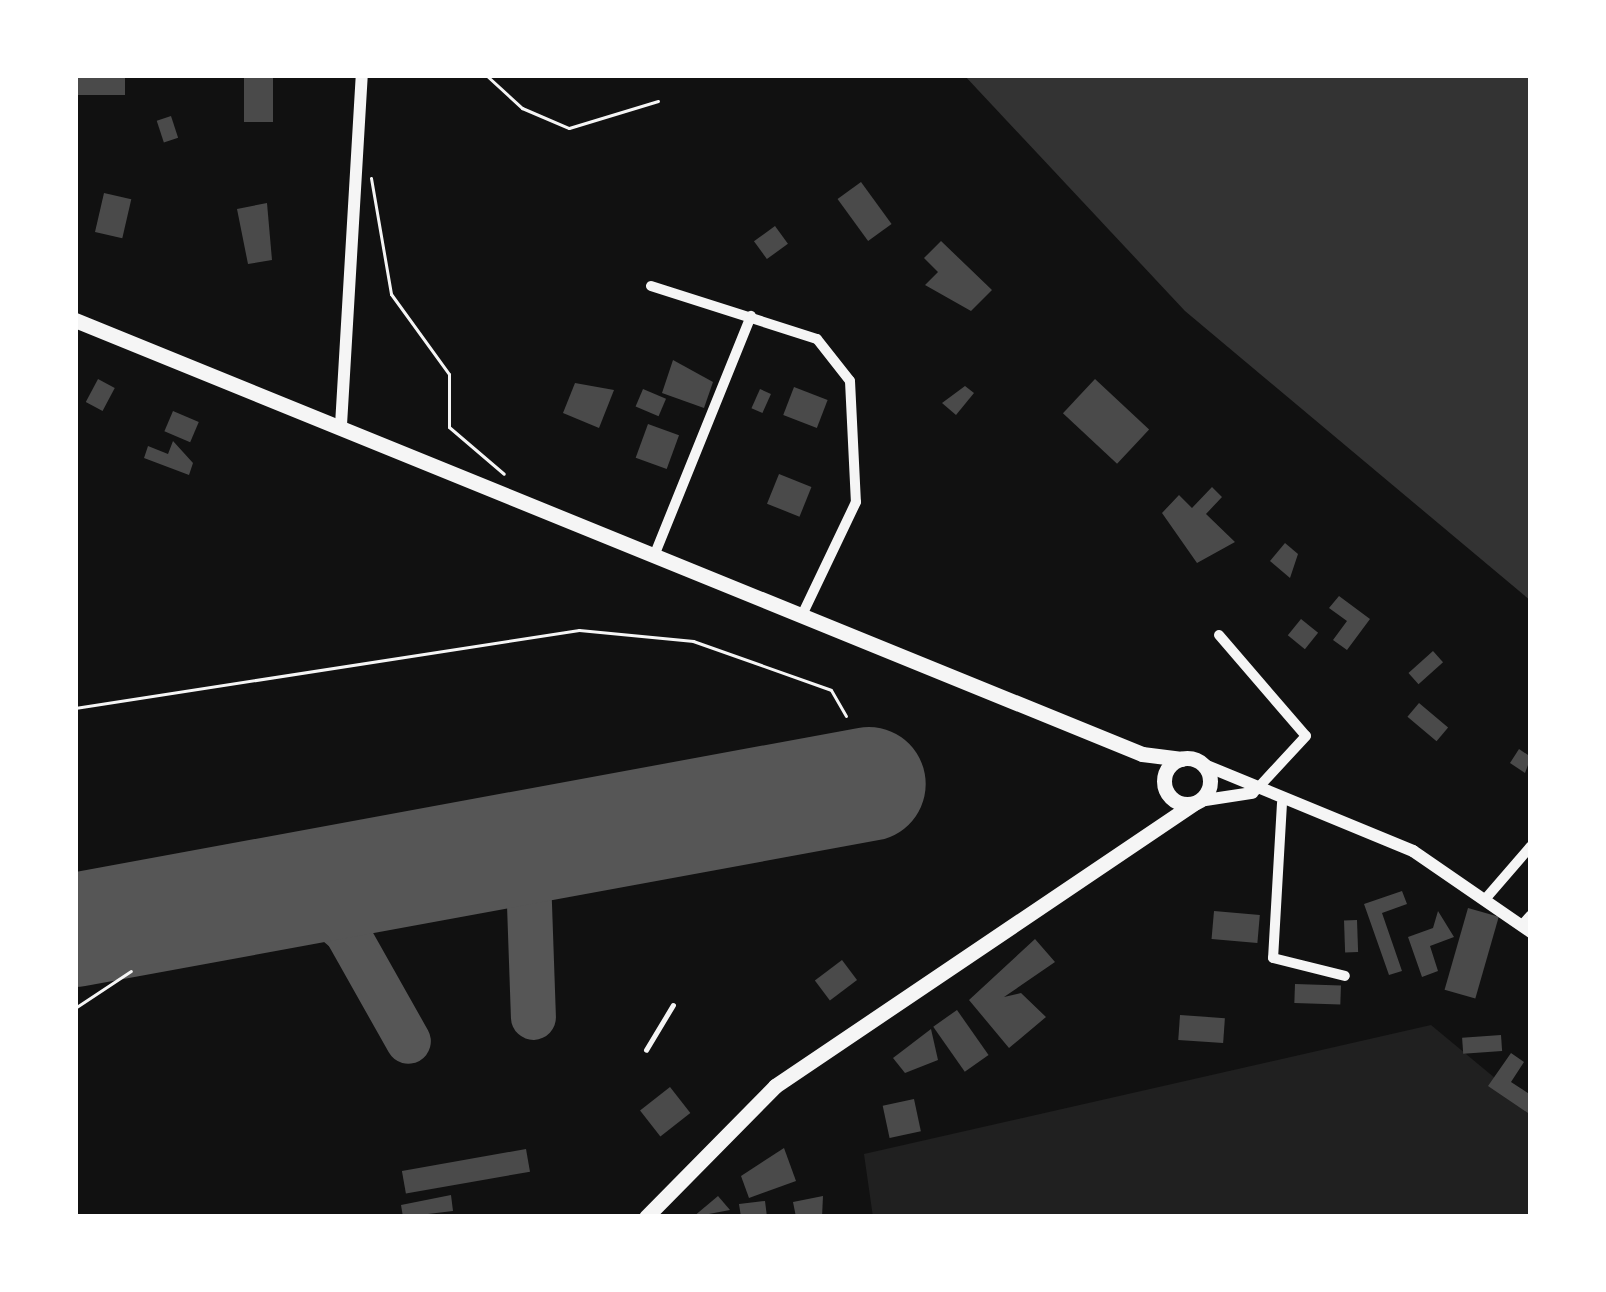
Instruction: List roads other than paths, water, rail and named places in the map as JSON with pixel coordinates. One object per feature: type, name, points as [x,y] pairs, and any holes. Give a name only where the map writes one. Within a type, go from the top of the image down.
[{"type":"main road","points":[[75,320],[341,425],[510,499],[804,611],[1142,754],[1202,764],[1210,784],[1196,802],[1144,830],[776,1087],[646,1217]]},
{"type":"main road","points":[[1142,754],[1166,787],[1196,802]]},
{"type":"main road","points":[[1144,830],[1182,759]]},
{"type":"street","points":[[341,425],[362,75]]},
{"type":"street","points":[[651,286],[751,316],[835,353],[857,419],[856,502],[804,611]]},
{"type":"street","points":[[654,556],[751,316]]},
{"type":"street","points":[[1196,802],[1253,793],[1306,736],[1219,635]]},
{"type":"street","points":[[1202,764],[1253,793],[1413,851],[1528,924]]},
{"type":"street","points":[[1282,803],[1273,958],[1346,976]]},
{"type":"street","points":[[1487,897],[1531,846]]},
{"type":"lane","points":[[646,1049],[673,1005]]}]
